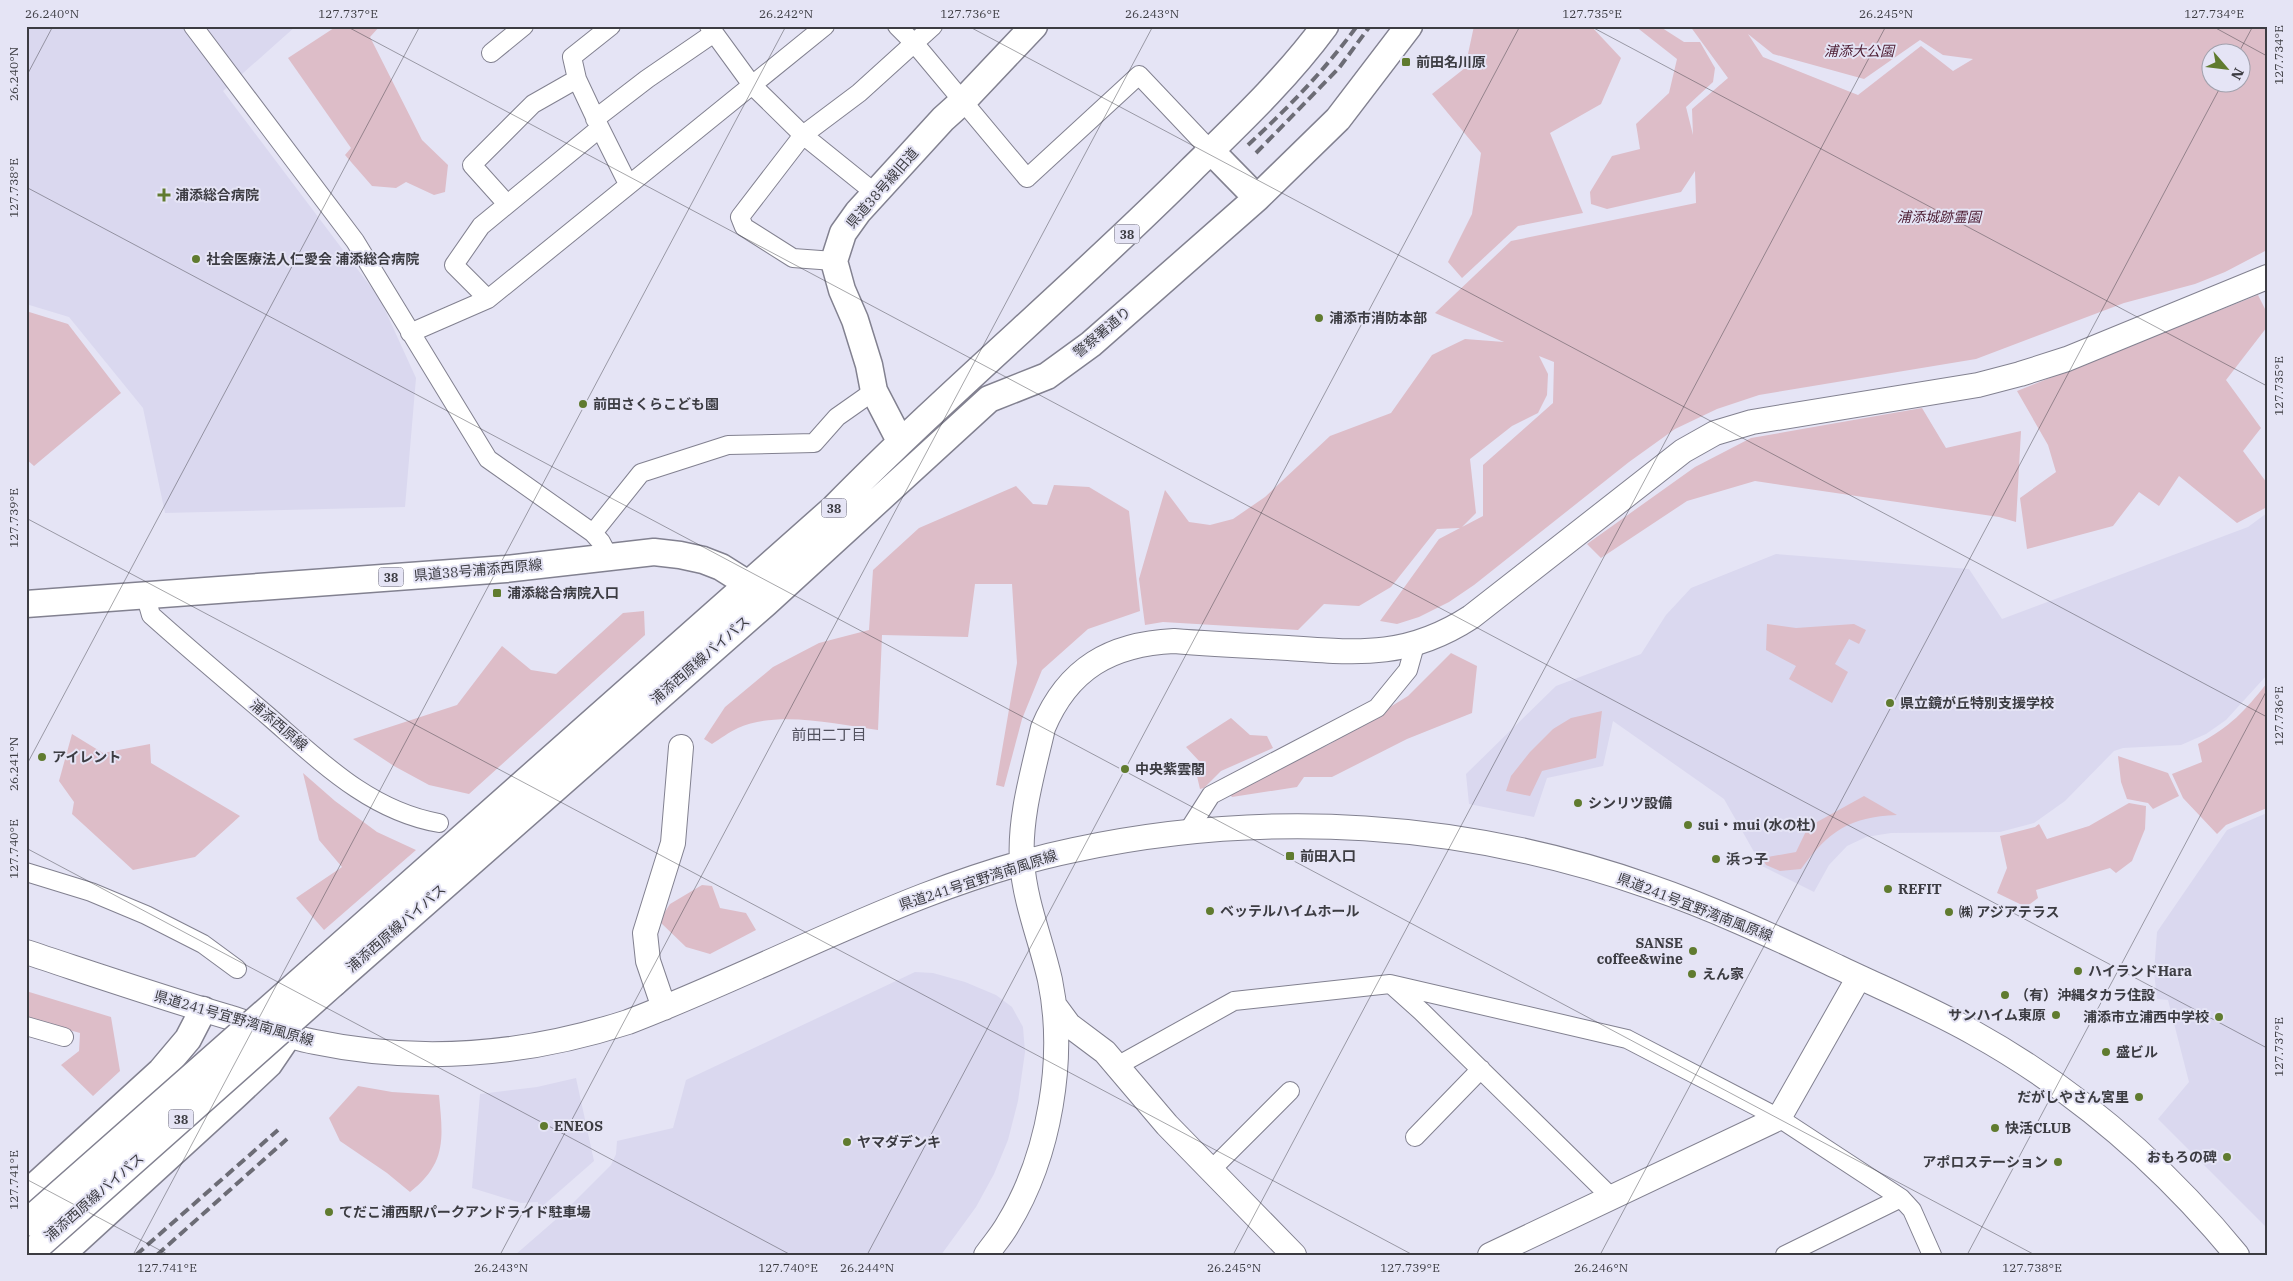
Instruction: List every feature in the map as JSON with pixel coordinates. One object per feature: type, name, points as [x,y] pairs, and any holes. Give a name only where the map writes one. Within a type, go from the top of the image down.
[{"type":"main road","name":"県道38号線旧道","points":[[834,261],[843,233],[858,212],[943,119],[963,101],[1034,26]]},
{"type":"main road","name":"38","points":[[748,584],[834,508],[900,441],[1127,234],[1295,64],[1325,26]]},
{"type":"main road","name":"警察署通り","points":[[766,603],[988,399],[1047,376],[1091,344],[1257,198],[1338,119],[1409,26]]},
{"type":"main road","points":[[1211,151],[1257,198]]},
{"type":"main road","points":[[834,261],[842,290],[856,320],[869,365],[874,391],[900,441]]},
{"type":"main road","points":[[748,584],[765,575],[966,399],[988,399]]},
{"type":"main road","name":"県道38号浦添西原線","points":[[26,604],[506,569],[654,552],[703,560],[721,568],[748,584],[766,603]]},
{"type":"main road","name":"浦添西原線バイパス","points":[[28,1255],[325,975],[748,584]]},
{"type":"main road","name":"浦添西原線バイパス","points":[[26,1223],[325,975],[766,603]]},
{"type":"main road","points":[[26,1194],[128,1102],[175,1055],[196,1027],[203,1010]]},
{"type":"main road","points":[[61,1255],[199,1131],[269,1064],[288,1036]]},
{"type":"street","points":[[192,26],[355,242],[488,459],[593,533],[601,542],[609,557]]},
{"type":"street","points":[[491,53],[524,26]]},
{"type":"street","points":[[611,26],[572,57],[577,78],[628,184]]},
{"type":"street","points":[[410,333],[488,299],[825,26]]},
{"type":"street","points":[[897,26],[915,44],[1027,178],[1139,75],[1211,151]]},
{"type":"street","points":[[834,261],[793,258],[744,227],[740,216],[803,135],[859,93],[933,26]]},
{"type":"street","points":[[488,299],[454,265],[480,226],[648,79],[711,29],[752,84],[803,135],[875,193]]},
{"type":"street","points":[[507,204],[472,165],[533,104],[577,78]]},
{"type":"street","points":[[986,1255],[1008,1224],[1026,1187],[1041,1146],[1054,1078],[1057,1046],[1055,1006],[1049,977],[1030,911],[1022,863],[1022,830],[1047,721],[1059,699],[1076,678],[1091,665],[1108,655],[1140,644],[1174,641],[1358,652],[1394,649],[1416,644],[1451,630],[1470,617],[1683,451],[1715,434],[1752,422],[1978,385],[2020,374],[2067,359],[2267,277]]},
{"type":"street","points":[[593,533],[641,473],[728,445],[814,443],[837,417],[874,391]]},
{"type":"street","name":"浦添西原線","points":[[144,594],[151,615],[339,776],[382,804],[406,814],[439,823]]},
{"type":"street","points":[[1188,831],[1211,795],[1376,708],[1408,670],[1416,644]]},
{"type":"street","points":[[664,1008],[648,961],[645,933],[673,843],[681,747]]},
{"type":"street","name":"県道241号宜野湾南風原線","points":[[26,952],[288,1036],[339,1046],[374,1050],[461,1054],[510,1050],[551,1044],[588,1035],[664,1008],[924,896],[1022,863],[1117,841],[1188,831],[1296,825],[1378,828],[1446,836],[1523,851],[1593,868],[1684,899],[1780,940],[1970,1030],[2070,1094],[2104,1120],[2157,1168],[2205,1217],[2236,1255]]},
{"type":"street","points":[[26,872],[91,892],[146,915],[203,944],[237,969]]},
{"type":"street","points":[[1491,1255],[1779,1118],[1859,977]]},
{"type":"street","points":[[1117,1066],[1234,1001],[1390,984],[1627,1038],[1779,1118],[1901,1198],[1912,1210],[1932,1255]]},
{"type":"street","points":[[1390,984],[1481,1069],[1611,1197]]},
{"type":"street","points":[[1055,1006],[1069,1025],[1098,1045],[1166,1125],[1294,1255]]},
{"type":"street","points":[[26,1026],[64,1037]]},
{"type":"street","points":[[1054,1078],[1070,1054],[1077,1051],[1097,1053],[1117,1066]]},
{"type":"street","points":[[1415,1137],[1481,1069]]},
{"type":"street","points":[[1210,1171],[1290,1091]]},
{"type":"street","points":[[1785,1255],[1901,1198]]},
{"type":"shaded area","name":"浦添総合病院","points":[[26,26],[296,26],[223,91],[380,299],[416,378],[405,507],[165,513],[143,408],[69,317],[26,304]]},
{"type":"shaded area","name":"県立鏡が丘特別支援学校","points":[[2267,513],[2267,675],[2226,720],[2206,734],[2181,745],[2123,748],[2114,751],[2065,801],[2034,823],[2000,832],[1891,833],[1866,837],[1847,846],[1829,865],[1814,892],[1762,866],[1724,799],[1613,721],[1603,766],[1547,778],[1534,817],[1469,804],[1466,774],[1556,686],[1641,654],[1666,615],[1691,588],[1776,554],[1969,569],[2002,619],[2248,527]]},
{"type":"shaded area","name":"浦添市立浦西中学校","points":[[2267,813],[2267,1228],[2158,1119],[2189,1082],[2168,1000],[2157,999],[2154,972],[2157,932],[2227,830]]},
{"type":"shaded area","points":[[915,972],[933,973],[965,982],[996,995],[1012,1007],[1023,1027],[1025,1052],[1018,1101],[1008,1140],[994,1174],[976,1207],[941,1255],[515,1255],[561,1215],[611,1165],[616,1154],[617,1141],[673,1128],[686,1080]]},
{"type":"shaded area","points":[[576,1078],[594,1161],[538,1210],[538,1202],[521,1203],[472,1188],[480,1094],[537,1087]]},
{"type":"green space","points":[[337,26],[380,26],[370,37],[422,140],[448,165],[445,192],[434,195],[406,182],[396,188],[372,186],[345,155],[351,148],[288,58]]},
{"type":"green space","points":[[1474,26],[1591,26],[1621,58],[1601,104],[1550,133],[1583,213],[1518,226],[1462,278],[1448,262],[1472,214],[1481,153],[1432,94],[1465,68]]},
{"type":"green space","name":"浦添城跡霊園","points":[[1635,26],[1659,26],[1684,42],[1700,42],[1715,68],[1713,82],[1686,107],[1693,135],[1692,109],[1728,78],[1690,26],[2267,26],[2267,250],[2225,272],[2195,284],[2124,303],[1976,359],[1759,395],[1717,409],[1675,429],[1629,462],[1474,585],[1449,602],[1419,617],[1397,624],[1380,621],[1439,539],[1460,528],[1437,529],[1391,587],[1359,606],[1324,604],[1298,630],[1163,622],[1145,625],[1139,579],[1165,490],[1189,522],[1210,525],[1233,519],[1265,497],[1330,436],[1391,413],[1432,355],[1465,339],[1504,342],[1435,313],[1511,241],[1696,203],[1695,171],[1681,192],[1607,209],[1591,204],[1590,192],[1612,156],[1640,149],[1636,124],[1669,93],[1677,59]],"holes":[[[1748,34],[1773,54],[1864,79],[1920,40],[1943,55],[1973,59],[1953,71],[1921,46],[1858,95],[1763,57]],[[1539,356],[1554,362],[1553,403],[1483,465],[1483,516],[1462,527],[1476,513],[1470,459],[1512,426],[1538,413],[1547,395],[1548,374]]]},
{"type":"green space","points":[[2258,295],[2267,313],[2267,327],[2226,380],[2261,428],[2243,451],[2267,483],[2267,507],[2237,523],[2179,476],[2159,506],[2139,492],[2113,526],[2027,549],[2020,498],[2056,472],[2048,445],[2017,391]]},
{"type":"green space","points":[[26,311],[68,324],[121,393],[34,466],[26,459]]},
{"type":"green space","points":[[1922,408],[1946,448],[2021,431],[2016,522],[1999,517],[1755,481],[1687,501],[1601,558],[1587,544],[1695,467],[1751,438]]},
{"type":"green space","points":[[1054,485],[1089,487],[1129,511],[1140,611],[1088,629],[1042,670],[1022,719],[1004,787],[996,785],[1017,663],[1012,584],[975,584],[968,637],[882,635],[878,730],[826,722],[789,719],[754,723],[738,728],[712,744],[704,739],[725,707],[773,667],[819,643],[869,630],[873,570],[919,528],[1016,486],[1033,504],[1047,505]]},
{"type":"green space","points":[[644,611],[645,635],[469,794],[429,785],[394,766],[353,739],[457,705],[502,646],[531,670],[556,674],[623,613]]},
{"type":"green space","points":[[1767,624],[1796,628],[1854,624],[1866,630],[1859,644],[1849,639],[1835,664],[1848,672],[1832,703],[1789,679],[1796,666],[1766,650]]},
{"type":"green space","points":[[1451,653],[1477,666],[1472,713],[1407,739],[1332,777],[1304,777],[1297,787],[1232,797],[1228,792],[1330,744],[1408,696]]},
{"type":"green space","points":[[2267,683],[2267,808],[2226,825],[2217,834],[2183,798],[2172,774],[2202,762],[2198,744],[2236,718]]},
{"type":"green space","points":[[1602,711],[1596,758],[1542,771],[1530,796],[1506,791],[1511,776],[1530,752],[1553,729],[1571,718]]},
{"type":"green space","points":[[1231,718],[1250,735],[1267,736],[1273,748],[1221,771],[1204,788],[1200,789],[1196,772],[1200,762],[1186,747]]},
{"type":"green space","points":[[72,734],[103,753],[150,744],[151,763],[240,816],[195,857],[133,870],[72,814],[74,802],[59,781]]},
{"type":"green space","points":[[2118,756],[2168,773],[2179,796],[2153,809],[2148,803],[2127,799],[2121,782]]},
{"type":"green space","points":[[303,773],[335,801],[377,832],[416,850],[324,930],[296,898],[342,867],[319,840]]},
{"type":"green space","points":[[1864,796],[1897,815],[1866,819],[1842,828],[1821,845],[1801,869],[1780,871],[1766,865],[1762,858],[1796,852],[1808,827]]},
{"type":"green space","points":[[2129,803],[2146,806],[2145,829],[2132,861],[2116,873],[2110,868],[2036,890],[2038,898],[2026,907],[1997,893],[2007,868],[2000,836],[2035,827],[2039,824],[2047,839],[2089,826]]},
{"type":"green space","points":[[702,885],[712,886],[720,908],[746,913],[756,930],[710,954],[686,947],[659,921],[670,904]]},
{"type":"green space","points":[[26,991],[111,1017],[120,1071],[93,1096],[61,1065],[79,1051],[80,1033],[26,1018]]},
{"type":"green space","points":[[358,1086],[392,1092],[439,1095],[440,1149],[431,1171],[410,1192],[387,1173],[340,1141],[329,1118]]},
{"type":"railway","points":[[1248,145],[1306,88],[1357,26]]},
{"type":"railway","points":[[1256,153],[1339,68],[1370,26]]},
{"type":"railway","points":[[136,1255],[278,1130]]},
{"type":"railway","points":[[157,1255],[287,1139]]},
{"type":"place","name":"前田名川原","points":[[1406,62]]},
{"type":"place","name":"浦添総合病院","points":[[164,195]]},
{"type":"place","name":"社会医療法人仁愛会 浦添総合病院","points":[[196,259]]},
{"type":"place","name":"浦添市消防本部","points":[[1319,318]]},
{"type":"place","name":"前田さくらこども園","points":[[583,404]]},
{"type":"place","name":"浦添総合病院入口","points":[[497,593]]},
{"type":"place","name":"県立鏡が丘特別支援学校","points":[[1890,703]]},
{"type":"place","name":"アイレント","points":[[42,757]]},
{"type":"place","name":"中央紫雲閣","points":[[1125,769]]},
{"type":"place","name":"シンリツ設備","points":[[1578,803]]},
{"type":"place","name":"sui・mui (水の杜)","points":[[1688,825]]},
{"type":"place","name":"前田入口","points":[[1290,856]]},
{"type":"place","name":"浜っ子","points":[[1716,859]]},
{"type":"place","name":"REFIT","points":[[1888,889]]},
{"type":"place","name":"ベッテルハイムホール","points":[[1210,911]]},
{"type":"place","name":"㈱ アジアテラス","points":[[1949,912]]},
{"type":"place","name":"SANSE coffee&wine","points":[[1693,951]]},
{"type":"place","name":"ハイランドHara","points":[[2078,971]]},
{"type":"place","name":"えん家","points":[[1692,974]]},
{"type":"place","name":"（有）沖縄タカラ住設","points":[[2005,995]]},
{"type":"place","name":"サンハイム東原","points":[[2056,1015]]},
{"type":"place","name":"浦添市立浦西中学校","points":[[2219,1017]]},
{"type":"place","name":"盛ビル","points":[[2106,1052]]},
{"type":"place","name":"だがしやさん宮里","points":[[2139,1097]]},
{"type":"place","name":"ENEOS","points":[[544,1126]]},
{"type":"place","name":"快活CLUB","points":[[1995,1128]]},
{"type":"place","name":"ヤマダデンキ","points":[[847,1142]]},
{"type":"place","name":"おもろの碑","points":[[2227,1157]]},
{"type":"place","name":"アポロステーション","points":[[2058,1162]]},
{"type":"place","name":"てだこ浦西駅パークアンドライド駐車場","points":[[329,1212]]},
{"type":"district","name":"前田二丁目","points":[[829,734]]},
{"type":"park label","name":"浦添大公園","points":[[1859,51]]}]
